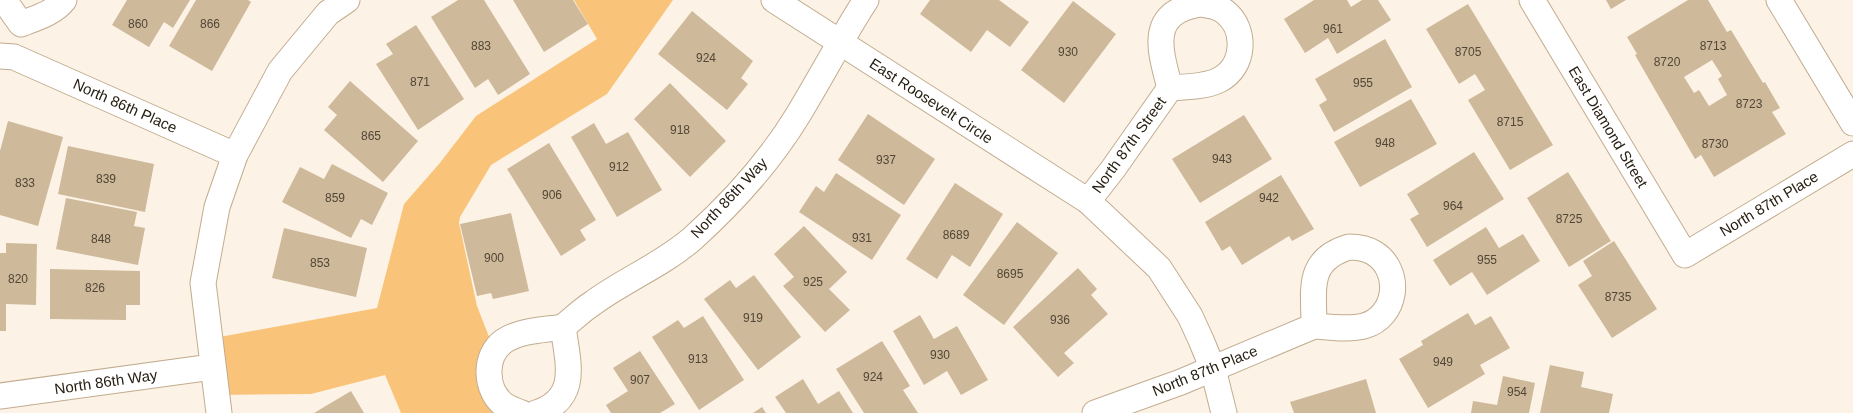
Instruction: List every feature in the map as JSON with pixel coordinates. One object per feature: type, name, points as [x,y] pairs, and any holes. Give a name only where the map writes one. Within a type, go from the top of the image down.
[{"type":"street","points":[[4,0],[22,24],[50,12],[64,0]]},
{"type":"street","points":[[219,413],[202,284],[217,207],[235,155],[280,71],[328,13],[347,0]]},
{"type":"street","name":"East Roosevelt Circle","points":[[774,0],[1088,201],[1159,268],[1190,316],[1213,369],[1224,413]]},
{"type":"street","name":"North 86th Way","points":[[522,413],[505,405],[492,389],[489,376],[490,362],[502,343],[512,336],[563,327],[593,303],[658,263],[690,240],[721,211],[756,174],[792,124],[866,0]]},
{"type":"street","name":"East Diamond Street","points":[[1532,0],[1685,255]]},
{"type":"street","points":[[1779,0],[1853,123]]},
{"type":"street","name":"North 86th Place","points":[[22,24],[7,56],[235,155]]},
{"type":"street","name":"North 87th Street","points":[[1088,201],[1170,88]]},
{"type":"street","name":"North 87th Place","points":[[1685,255],[1853,154]]},
{"type":"street","name":"North 87th Place","points":[[1094,413],[1213,369],[1314,326]]},
{"type":"street","points":[[536,413],[548,409],[558,402],[565,391],[569,379],[563,327]]},
{"type":"street","name":"North 86th Way","points":[[0,396],[212,367]]},
{"type":"shaded area","points":[[574,0],[673,0],[607,94],[491,165],[460,217],[459,223],[477,306],[495,352],[490,362],[513,413],[401,413],[385,375],[311,394],[216,395],[209,339],[377,308],[404,204],[439,164],[476,116],[597,39]]},
{"type":"building","points":[[127,0],[190,0],[173,28],[164,22],[149,47],[112,25]]},
{"type":"building","points":[[196,0],[248,0],[251,2],[212,71],[169,46]]},
{"type":"building","points":[[458,0],[484,0],[530,74],[498,95],[488,79],[475,88],[431,17]]},
{"type":"building","points":[[513,0],[573,0],[588,24],[544,52]]},
{"type":"building","points":[[930,0],[999,0],[1029,22],[1010,47],[987,30],[971,52],[920,14]]},
{"type":"building","points":[[1314,0],[1347,0],[1351,7],[1362,0],[1378,0],[1391,20],[1337,54],[1328,38],[1305,53],[1284,19]]},
{"type":"building","points":[[1606,0],[1626,0],[1611,9]]},
{"type":"building","points":[[1688,0],[1708,0],[1727,32],[1731,30],[1763,83],[1765,82],[1780,108],[1772,112],[1786,134],[1714,177],[1701,155],[1695,159],[1635,55],[1637,54],[1627,37]],"holes":[[[1712,60],[1722,76],[1718,79],[1727,95],[1709,106],[1699,90],[1694,93],[1684,77]]]},
{"type":"building","points":[[1073,1],[1116,34],[1064,103],[1021,70]]},
{"type":"building","points":[[1468,4],[1553,145],[1510,170],[1468,100],[1485,90],[1475,74],[1459,84],[1426,29]]},
{"type":"building","points":[[692,11],[753,61],[741,78],[748,84],[727,110],[658,54]]},
{"type":"building","points":[[416,25],[464,99],[418,130],[376,64],[393,54],[386,44]]},
{"type":"building","points":[[1385,39],[1412,87],[1334,132],[1319,105],[1327,100],[1315,79]]},
{"type":"building","points":[[350,81],[418,141],[383,182],[324,130],[337,115],[328,107]]},
{"type":"building","points":[[670,83],[726,141],[690,177],[634,119]]},
{"type":"building","points":[[1411,99],[1437,144],[1360,187],[1334,142]]},
{"type":"building","points":[[868,114],[935,159],[904,205],[838,160]]},
{"type":"building","points":[[1244,115],[1272,159],[1200,203],[1172,159]]},
{"type":"building","points":[[8,121],[63,137],[38,226],[0,215],[0,151]]},
{"type":"building","points":[[594,123],[606,144],[628,132],[662,190],[617,217],[571,137]]},
{"type":"building","points":[[549,143],[596,220],[580,230],[586,240],[561,256],[507,169]]},
{"type":"building","points":[[68,146],[154,164],[145,212],[58,194]]},
{"type":"building","points":[[1474,152],[1504,199],[1427,247],[1410,219],[1419,214],[1407,194]]},
{"type":"building","points":[[332,164],[388,193],[372,225],[361,219],[351,238],[282,202],[300,167],[324,179]]},
{"type":"building","points":[[1568,172],[1611,241],[1569,267],[1527,198]]},
{"type":"building","points":[[836,173],[901,215],[872,260],[799,212],[816,186],[824,192]]},
{"type":"building","points":[[1281,175],[1314,229],[1292,241],[1289,236],[1242,265],[1230,246],[1222,251],[1205,222]]},
{"type":"building","points":[[955,183],[1003,214],[970,267],[952,255],[937,279],[906,259]]},
{"type":"building","points":[[66,198],[137,212],[134,226],[145,228],[138,265],[56,249]]},
{"type":"building","points":[[511,213],[529,291],[493,299],[491,293],[477,296],[460,224]]},
{"type":"building","points":[[1017,222],[1058,253],[1004,325],[963,295]]},
{"type":"building","points":[[804,226],[847,272],[829,289],[850,310],[825,332],[783,286],[794,277],[774,254]]},
{"type":"building","points":[[1486,227],[1499,248],[1523,234],[1540,261],[1487,295],[1472,272],[1450,286],[1433,260]]},
{"type":"building","points":[[284,228],[367,248],[356,297],[272,278]]},
{"type":"building","points":[[1614,241],[1657,309],[1612,338],[1578,285],[1592,276],[1583,261]]},
{"type":"building","points":[[6,243],[37,244],[36,305],[6,304],[6,331],[0,331],[0,253],[6,253]]},
{"type":"building","points":[[1078,268],[1097,289],[1091,295],[1108,314],[1064,353],[1074,363],[1058,377],[1013,327]]},
{"type":"building","points":[[50,269],[140,271],[140,305],[126,305],[126,320],[50,319]]},
{"type":"building","points":[[754,275],[801,337],[758,370],[704,299],[730,280],[736,288]]},
{"type":"building","points":[[1468,313],[1475,325],[1491,316],[1510,348],[1480,365],[1485,374],[1428,408],[1399,359],[1423,345],[1421,341]]},
{"type":"building","points":[[920,315],[934,339],[957,326],[988,380],[961,395],[947,371],[924,385],[893,331]]},
{"type":"building","points":[[703,316],[744,380],[699,410],[652,337],[678,320],[684,328]]},
{"type":"building","points":[[882,341],[910,386],[903,390],[918,413],[864,413],[836,369]]},
{"type":"building","points":[[640,351],[675,404],[660,413],[611,413],[606,405],[628,391],[613,368]]},
{"type":"building","points":[[1550,365],[1584,372],[1581,387],[1613,394],[1609,413],[1540,413]]},
{"type":"building","points":[[1503,376],[1535,383],[1529,413],[1471,413],[1473,401],[1497,405]]},
{"type":"building","points":[[803,379],[818,404],[839,391],[853,413],[786,413],[775,397]]},
{"type":"building","points":[[1366,379],[1376,413],[1294,413],[1290,402]]},
{"type":"building","points":[[351,391],[364,413],[314,413]]},
{"type":"building","points":[[762,407],[766,413],[753,413]]}]
